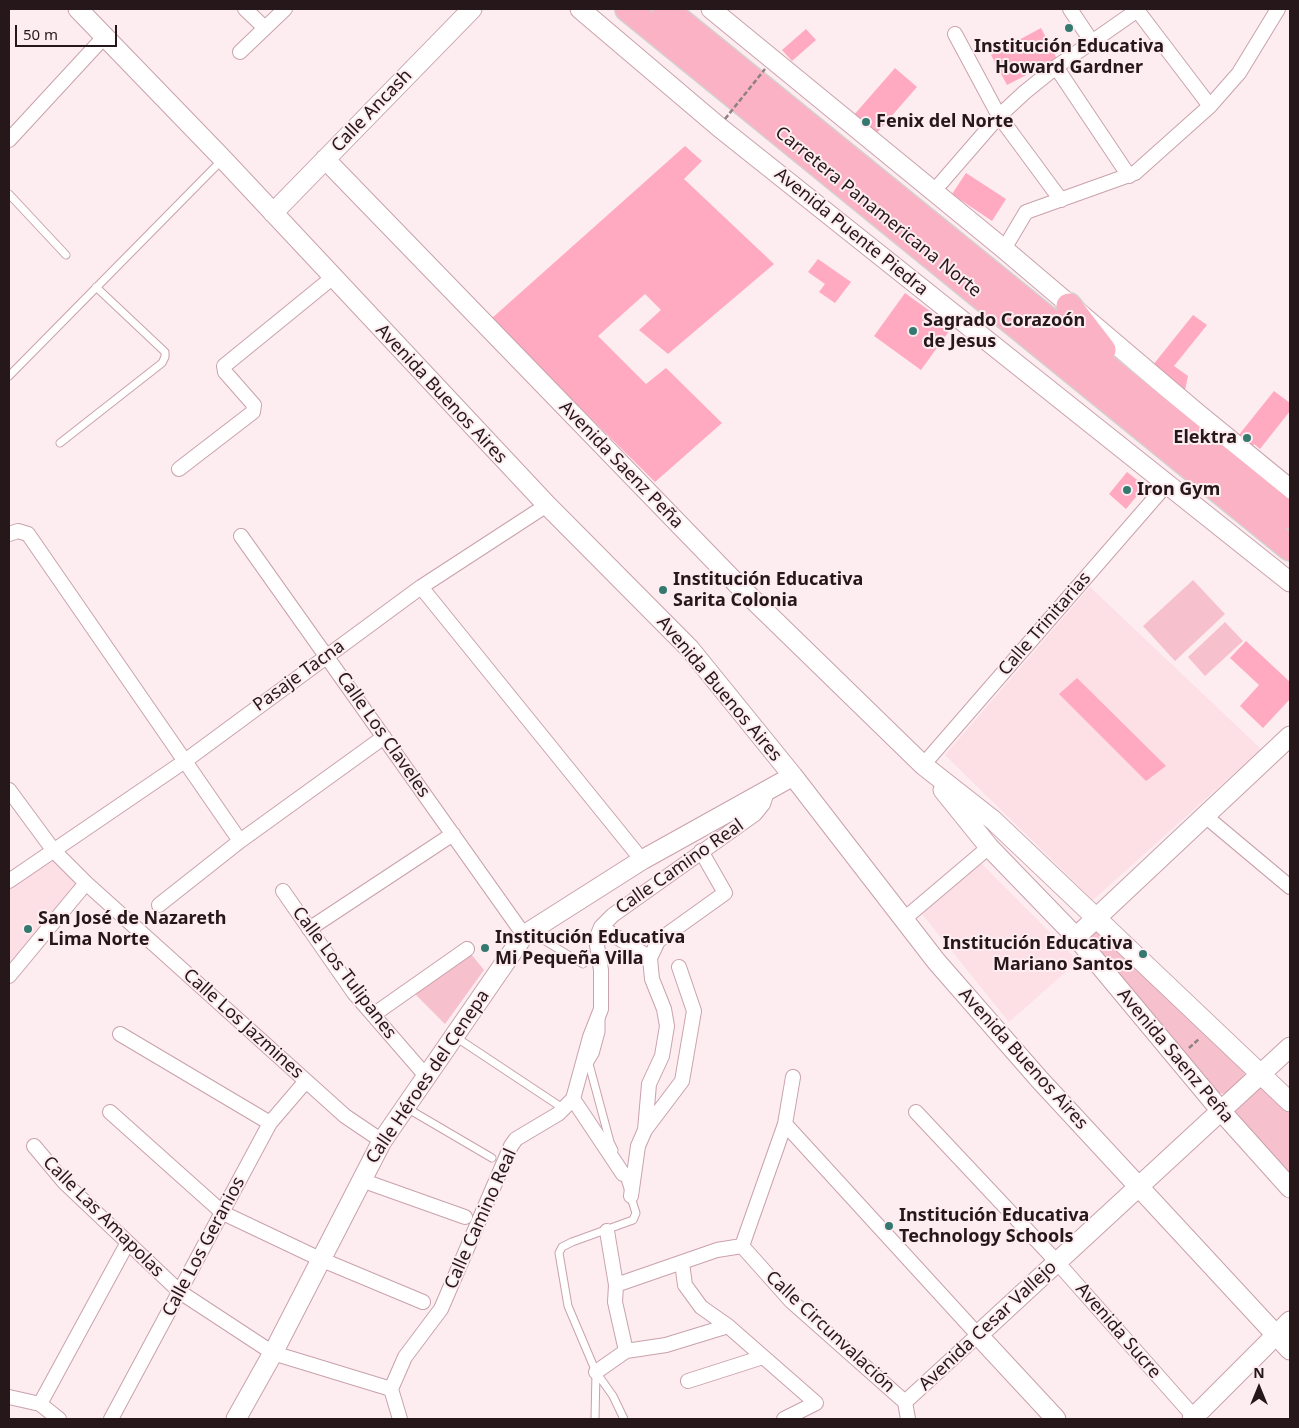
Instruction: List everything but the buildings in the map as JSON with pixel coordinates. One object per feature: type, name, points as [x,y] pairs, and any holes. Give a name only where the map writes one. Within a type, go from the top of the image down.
[{"type":"highway","name":"Carretera Panamericana Norte","points":[[628,9],[1289,550]]},
{"type":"highway","name":"Carretera Panamericana Norte","points":[[665,9],[1290,516]]},
{"type":"highway","points":[[1069,306],[1091,336],[1144,397]]},
{"type":"main road","name":"Avenida Buenos Aires","points":[[78,9],[547,504],[690,649],[793,776],[936,961],[1039,1079],[1290,1350]]},
{"type":"main road","name":"Calle Ancash","points":[[273,213],[472,9]]},
{"type":"main road","name":"Avenida Puente Piedra","points":[[580,9],[719,127],[1290,582]]},
{"type":"main road","points":[[711,9],[1004,249],[1069,306],[1290,489]]},
{"type":"main road","name":"Avenida Saenz Peña","points":[[325,160],[737,584],[923,765],[993,820],[1290,1102]]},
{"type":"main road","points":[[1076,937],[1290,736]]},
{"type":"main road","name":"Avenida Saenz Peña","points":[[923,765],[989,847],[1076,937],[1220,1111],[1290,1188]]},
{"type":"main road","name":"Calle Héroes del Cenepa","points":[[236,1419],[273,1353],[320,1258],[382,1141],[527,933],[642,860],[793,776]]},
{"type":"main road","name":"Avenida Cesar Vallejo","points":[[978,1335],[1290,1047]]},
{"type":"main road","points":[[1194,1419],[1290,1321]]},
{"type":"main road","points":[[978,1335],[1056,1419]]},
{"type":"street","points":[[245,9],[265,28]]},
{"type":"street","points":[[240,52],[285,9]]},
{"type":"street","points":[[1070,9],[1092,42]]},
{"type":"street","points":[[934,191],[1000,116],[1056,67],[1138,9],[1210,106]]},
{"type":"street","points":[[1004,249],[1026,212],[1129,176],[1210,106],[1239,73],[1278,9]]},
{"type":"street","points":[[955,34],[1000,116],[1061,200]]},
{"type":"street","points":[[9,140],[105,36]]},
{"type":"street","points":[[1056,67],[1129,176]]},
{"type":"street","points":[[179,469],[253,412],[254,405],[226,372],[224,366],[332,278]]},
{"type":"street","name":"Calle Trinitarias","points":[[923,765],[1167,484]]},
{"type":"street","name":"Pasaje Tacna","points":[[9,881],[185,761],[421,586],[547,504]]},
{"type":"street","points":[[9,534],[18,531],[28,534],[240,841]]},
{"type":"street","name":"Calle Los Claveles","points":[[241,536],[453,834],[527,933]]},
{"type":"street","points":[[421,586],[642,860]]},
{"type":"street","points":[[160,905],[240,841],[384,737]]},
{"type":"street","name":"Calle Camino Real","points":[[391,1388],[405,1357],[441,1309],[511,1146],[516,1139],[569,1104],[601,1009],[601,970],[596,939],[601,927],[613,915],[755,814],[763,804],[768,789]]},
{"type":"street","name":"Calle Los Jazmines","points":[[9,790],[54,852],[86,883],[344,1116],[382,1141]]},
{"type":"street","points":[[1204,815],[1290,886]]},
{"type":"street","points":[[309,929],[453,834]]},
{"type":"street","points":[[904,919],[989,847]]},
{"type":"street","points":[[645,1130],[649,1084],[662,1056],[667,1026],[664,1009],[652,979],[650,958],[658,941],[725,893],[701,851]]},
{"type":"street","points":[[9,976],[86,883]]},
{"type":"street","name":"Calle Los Tulipanes","points":[[282,891],[354,993],[426,1076]]},
{"type":"street","points":[[601,927],[650,958]]},
{"type":"street","points":[[373,1015],[467,949]]},
{"type":"street","points":[[631,1196],[638,1146],[645,1130],[682,1081],[694,1011],[679,967]]},
{"type":"street","points":[[120,1034],[270,1123]]},
{"type":"street","points":[[616,1285],[717,1250],[742,1246],[785,1124],[793,1077]]},
{"type":"street","name":"Calle Los Geranios","points":[[111,1419],[270,1123],[306,1081]]},
{"type":"street","points":[[569,1104],[623,1174]]},
{"type":"street","points":[[110,1112],[223,1213],[320,1258],[424,1302]]},
{"type":"street","name":"Avenida Sucre","points":[[916,1112],[1057,1262],[1194,1419]]},
{"type":"street","points":[[785,1124],[978,1335]]},
{"type":"street","name":"Calle Las Amapolas","points":[[34,1146],[65,1183],[127,1244],[180,1292],[273,1353],[391,1388]]},
{"type":"street","points":[[361,1180],[465,1216]]},
{"type":"street","points":[[606,1231],[616,1285],[615,1302],[626,1351]]},
{"type":"street","points":[[40,1404],[127,1244]]},
{"type":"street","name":"Calle Circunvalación","points":[[742,1246],[791,1301],[905,1402],[908,1419]]},
{"type":"street","points":[[682,1263],[685,1285],[701,1307],[728,1326],[816,1403],[784,1419]]},
{"type":"street","points":[[596,1372],[626,1351],[666,1345],[728,1326]]},
{"type":"street","name":"Avenida Cesar Vallejo","points":[[905,1402],[978,1335]]},
{"type":"street","points":[[688,1382],[763,1357]]},
{"type":"street","points":[[391,1388],[400,1419]]},
{"type":"street","points":[[9,1397],[40,1404],[53,1417]]},
{"type":"lane","points":[[9,376],[223,160]]},
{"type":"lane","points":[[9,194],[66,255]]},
{"type":"lane","points":[[60,442],[162,363],[165,357],[165,352],[96,287]]},
{"type":"lane","points":[[527,933],[583,964]]},
{"type":"lane","points":[[601,1009],[601,1032],[595,1054],[589,1064],[610,1142],[618,1155],[636,1213],[633,1220],[562,1246],[559,1253],[568,1306],[596,1372],[614,1396],[624,1419]]},
{"type":"lane","points":[[454,1036],[569,1104]]},
{"type":"lane","points":[[405,1107],[492,1158]]},
{"type":"lane","points":[[595,1419],[596,1372]]},
{"type":"path","points":[[725,120],[764,69]]},
{"type":"path","points":[[1178,1060],[1210,1028]]},
{"type":"shaded area","points":[[1193,580],[1225,614],[1175,661],[1143,626]]},
{"type":"shaded area","points":[[1090,587],[1261,749],[1093,900],[945,755]]},
{"type":"shaded area","points":[[1225,622],[1243,641],[1205,676],[1188,657]]},
{"type":"shaded area","name":"San José de Nazareth - Lima Norte","points":[[54,851],[86,883],[9,976],[9,882]]},
{"type":"shaded area","points":[[981,863],[1078,961],[1009,1022],[922,914]]},
{"type":"shaded area","points":[[1095,930],[1244,1071],[1245,1077],[1225,1094],[1217,1093],[1091,940],[1090,934]]},
{"type":"shaded area","points":[[467,949],[484,970],[445,1024],[410,989]]},
{"type":"shaded area","points":[[1259,1085],[1290,1114],[1290,1182],[1227,1111]]},
{"type":"place","name":"Institución Educativa Howard Gardner","points":[[1069,28]]},
{"type":"place","name":"Fenix del Norte","points":[[866,122]]},
{"type":"place","name":"Sagrado Corazoón de Jesus","points":[[913,331]]},
{"type":"place","name":"Elektra","points":[[1247,438]]},
{"type":"place","name":"Iron Gym","points":[[1127,490]]},
{"type":"place","name":"Institución Educativa Sarita Colonia","points":[[663,590]]},
{"type":"place","name":"San José de Nazareth - Lima Norte","points":[[28,929]]},
{"type":"place","name":"Institución Educativa Mi Pequeña Villa","points":[[485,948]]},
{"type":"place","name":"Institución Educativa Mariano Santos","points":[[1143,954]]},
{"type":"place","name":"Institución Educativa Technology Schools","points":[[889,1226]]}]
